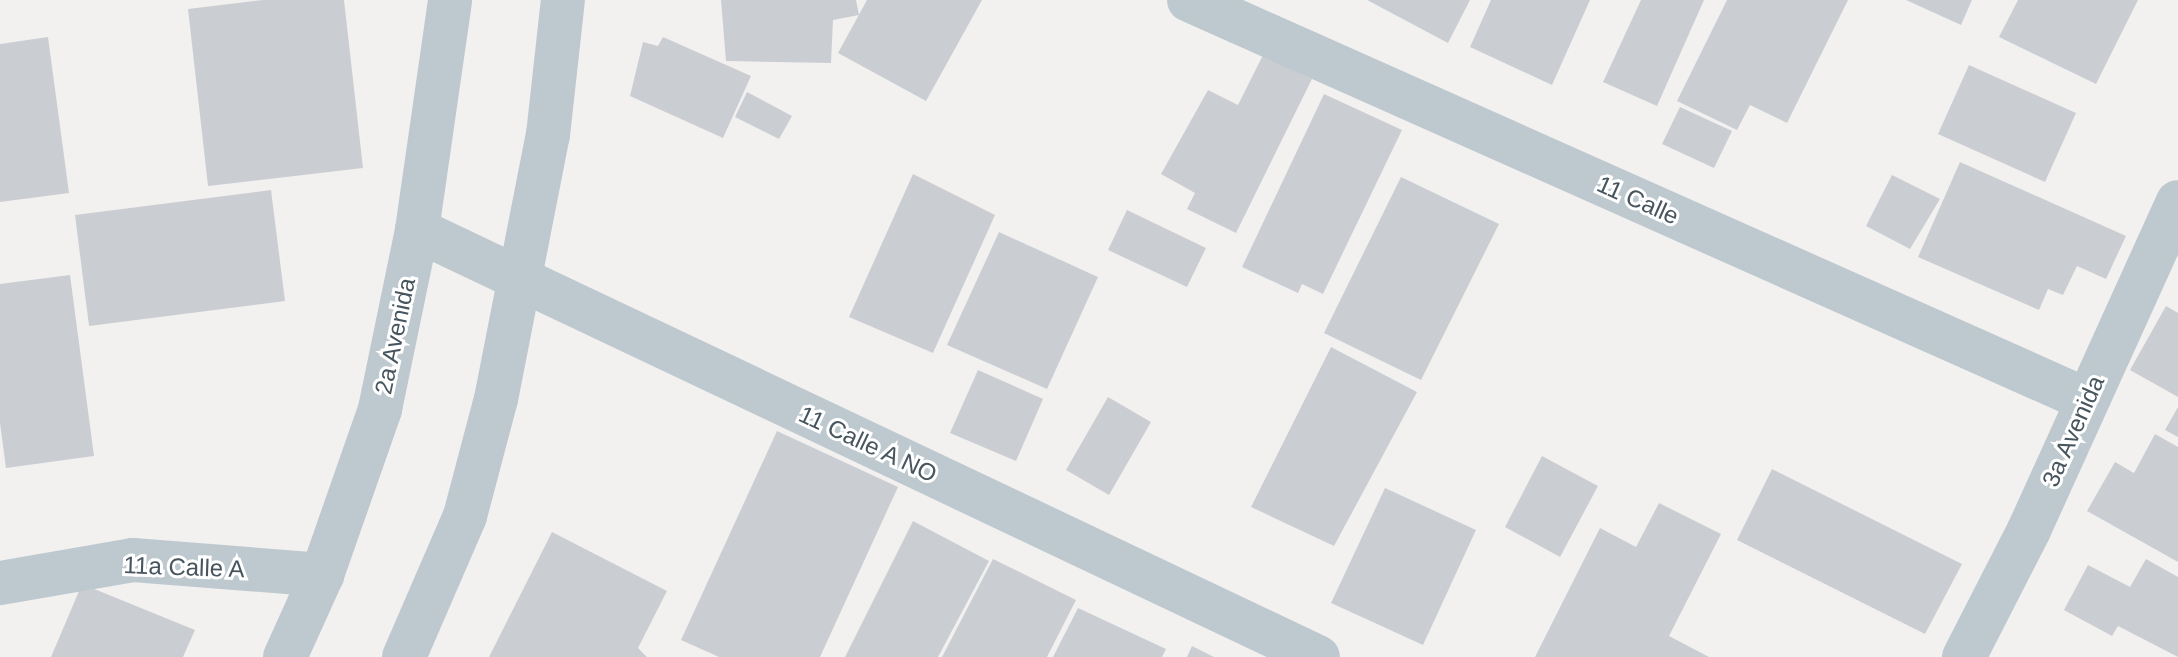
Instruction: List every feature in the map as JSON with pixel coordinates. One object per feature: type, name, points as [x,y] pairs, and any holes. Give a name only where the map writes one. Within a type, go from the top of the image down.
[{"type":"street","name":"2a Avenida","points":[[285,657],[322,575],[380,409],[417,230],[450,0]]},
{"type":"street","points":[[404,657],[465,516],[523,281],[548,135],[563,0]]},
{"type":"street","name":"11 Calle","points":[[1189,0],[2087,400]]},
{"type":"street","name":"3a Avenida","points":[[1964,657],[2178,202]]},
{"type":"street","name":"11 Calle A NO","points":[[417,230],[1318,657]]},
{"type":"street","name":"11a Calle A","points":[[0,583],[133,560],[322,575]]},
{"type":"building","points":[[263,0],[344,0],[363,168],[208,186],[188,9]]},
{"type":"building","points":[[721,0],[856,0],[859,15],[833,20],[831,63],[726,61]]},
{"type":"building","points":[[867,0],[982,0],[926,101],[838,53]]},
{"type":"building","points":[[1367,0],[1470,0],[1448,43]]},
{"type":"building","points":[[1491,0],[1590,0],[1552,85],[1470,47]]},
{"type":"building","points":[[1641,0],[1704,0],[1657,106],[1603,82]]},
{"type":"building","points":[[1727,0],[1848,0],[1787,123],[1750,105],[1737,130],[1677,101]]},
{"type":"building","points":[[1906,0],[1972,0],[1961,25]]},
{"type":"building","points":[[2018,0],[2138,0],[2096,84],[1999,37]]},
{"type":"building","points":[[48,37],[69,193],[0,202],[0,44]]},
{"type":"building","points":[[663,37],[751,76],[723,138],[630,96],[643,42],[658,46]]},
{"type":"building","points":[[1263,55],[1312,79],[1236,233],[1187,209],[1195,193],[1161,174],[1208,90],[1238,105]]},
{"type":"building","points":[[1969,65],[2076,113],[2045,182],[1938,134]]},
{"type":"building","points":[[747,92],[792,116],[779,139],[735,117]]},
{"type":"building","points":[[1324,94],[1402,130],[1323,294],[1302,284],[1298,293],[1242,267]]},
{"type":"building","points":[[1680,107],[1732,131],[1714,168],[1662,144]]},
{"type":"building","points":[[1960,162],[2126,236],[2106,279],[2077,266],[2063,295],[2048,289],[2039,310],[1918,257]]},
{"type":"building","points":[[913,174],[995,215],[933,353],[849,317]]},
{"type":"building","points":[[1892,175],[1940,199],[1910,249],[1866,226]]},
{"type":"building","points":[[1401,177],[1499,224],[1421,380],[1324,333]]},
{"type":"building","points":[[271,190],[285,301],[89,326],[75,215]]},
{"type":"building","points":[[1127,210],[1206,248],[1187,287],[1108,250]]},
{"type":"building","points":[[999,232],[1098,277],[1047,389],[947,345]]},
{"type":"building","points":[[70,275],[94,456],[6,468],[0,423],[0,284]]},
{"type":"building","points":[[2166,306],[2178,313],[2178,397],[2130,370]]},
{"type":"building","points":[[1331,347],[1417,392],[1334,546],[1251,507]]},
{"type":"building","points":[[978,370],[1043,399],[1016,461],[950,433]]},
{"type":"building","points":[[1108,397],[1151,422],[1109,495],[1066,470]]},
{"type":"building","points":[[2178,407],[2178,437],[2165,430]]},
{"type":"building","points":[[777,431],[898,487],[820,657],[719,657],[681,640]]},
{"type":"building","points":[[2155,434],[2178,447],[2178,562],[2087,511],[2115,462],[2134,473]]},
{"type":"building","points":[[1542,456],[1598,486],[1560,557],[1505,527]]},
{"type":"building","points":[[1772,469],[1962,564],[1925,634],[1737,540]]},
{"type":"building","points":[[1385,488],[1476,530],[1423,645],[1331,603]]},
{"type":"building","points":[[1659,503],[1721,534],[1669,636],[1709,657],[1535,657],[1600,528],[1636,547]]},
{"type":"building","points":[[913,521],[989,561],[938,657],[845,657]]},
{"type":"building","points":[[552,532],[667,591],[638,648],[647,657],[489,657]]},
{"type":"building","points":[[993,559],[1076,600],[1047,657],[942,657]]},
{"type":"building","points":[[2146,559],[2178,577],[2178,657],[2118,626],[2112,636],[2064,610],[2088,565],[2130,587]]},
{"type":"building","points":[[82,584],[195,630],[183,657],[51,657]]},
{"type":"building","points":[[1078,608],[1166,649],[1162,657],[1053,657]]},
{"type":"building","points":[[1192,646],[1214,657],[1187,657]]}]
